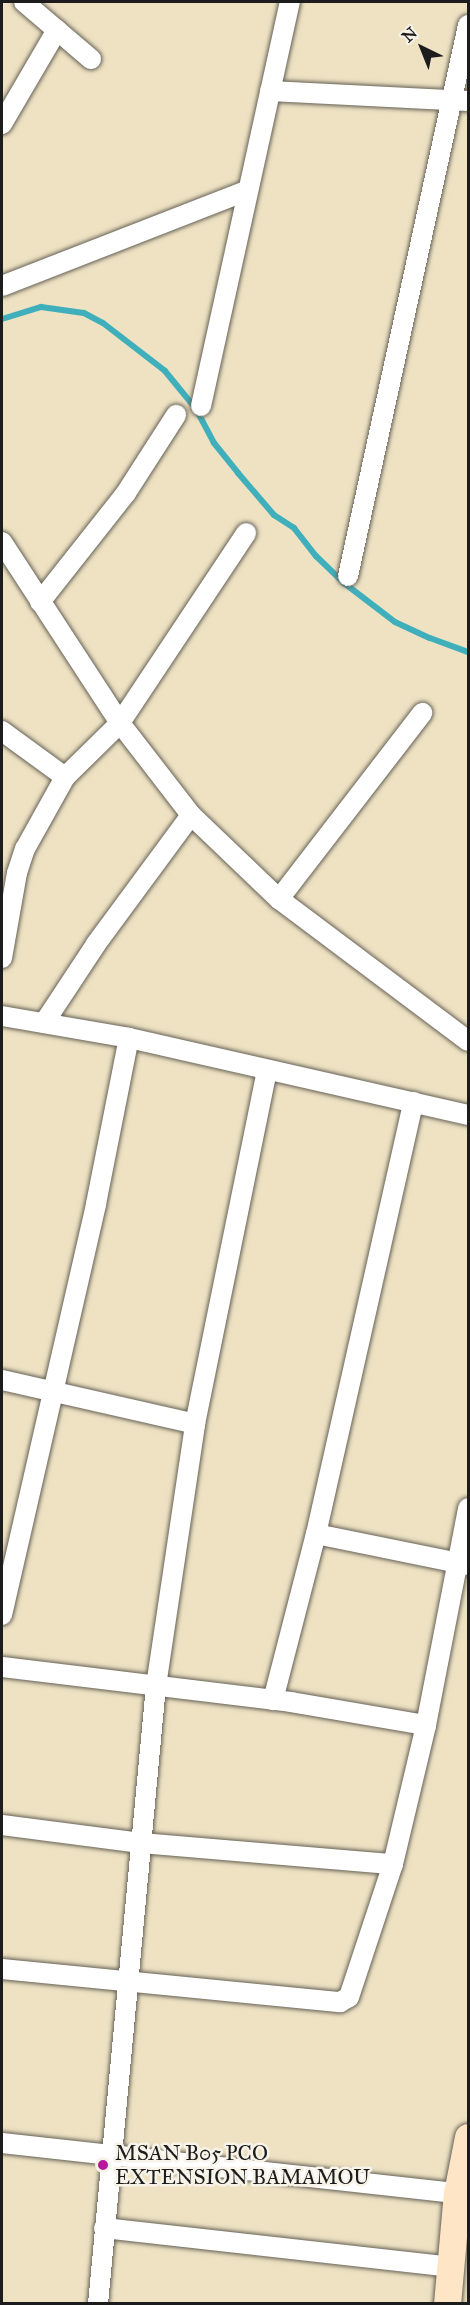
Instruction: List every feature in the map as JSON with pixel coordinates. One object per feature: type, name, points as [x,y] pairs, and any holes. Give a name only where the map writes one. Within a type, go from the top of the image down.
[{"type":"main road","points":[[447,2304],[450,2266],[463,2196],[468,2138]]},
{"type":"street","points":[[201,406],[290,2]]},
{"type":"street","points":[[32,4],[57,30],[91,59]]},
{"type":"street","points":[[348,576],[460,101],[468,25]]},
{"type":"street","points":[[2,124],[57,30]]},
{"type":"street","points":[[270,91],[460,101]]},
{"type":"street","points":[[2,286],[249,190]]},
{"type":"street","points":[[40,602],[126,493],[176,415]]},
{"type":"street","points":[[2,958],[5,927],[25,849],[65,777],[120,723],[246,533]]},
{"type":"street","points":[[2,542],[120,723],[192,815],[279,899],[468,1041]]},
{"type":"street","points":[[279,899],[422,713]]},
{"type":"street","points":[[2,731],[65,777]]},
{"type":"street","points":[[44,1023],[96,944],[192,815]]},
{"type":"street","points":[[2,1016],[129,1038],[468,1115]]},
{"type":"street","points":[[2,1615],[51,1392],[96,1204],[129,1038]]},
{"type":"street","points":[[98,2304],[156,1686],[195,1424],[267,1071]]},
{"type":"street","points":[[273,1700],[316,1534],[413,1102]]},
{"type":"street","points":[[2,1380],[195,1424]]},
{"type":"street","points":[[2,1969],[340,2002],[349,1996],[393,1864],[462,1564],[468,1508]]},
{"type":"street","points":[[316,1534],[462,1564]]},
{"type":"street","points":[[2,1667],[273,1700],[426,1725]]},
{"type":"street","points":[[2,1825],[141,1843],[393,1864]]},
{"type":"street","points":[[2,2143],[463,2196]]},
{"type":"street","points":[[104,2228],[450,2266]]},
{"type":"waterway","points":[[2,319],[41,307],[84,313],[103,323],[165,371],[196,409],[214,443],[238,473],[274,515],[294,528],[316,556],[344,583],[395,622],[468,652]]},
{"type":"place","name":"MSAN B05 PCO EXTENSION BAMAMOU","points":[[103,2165]]}]
